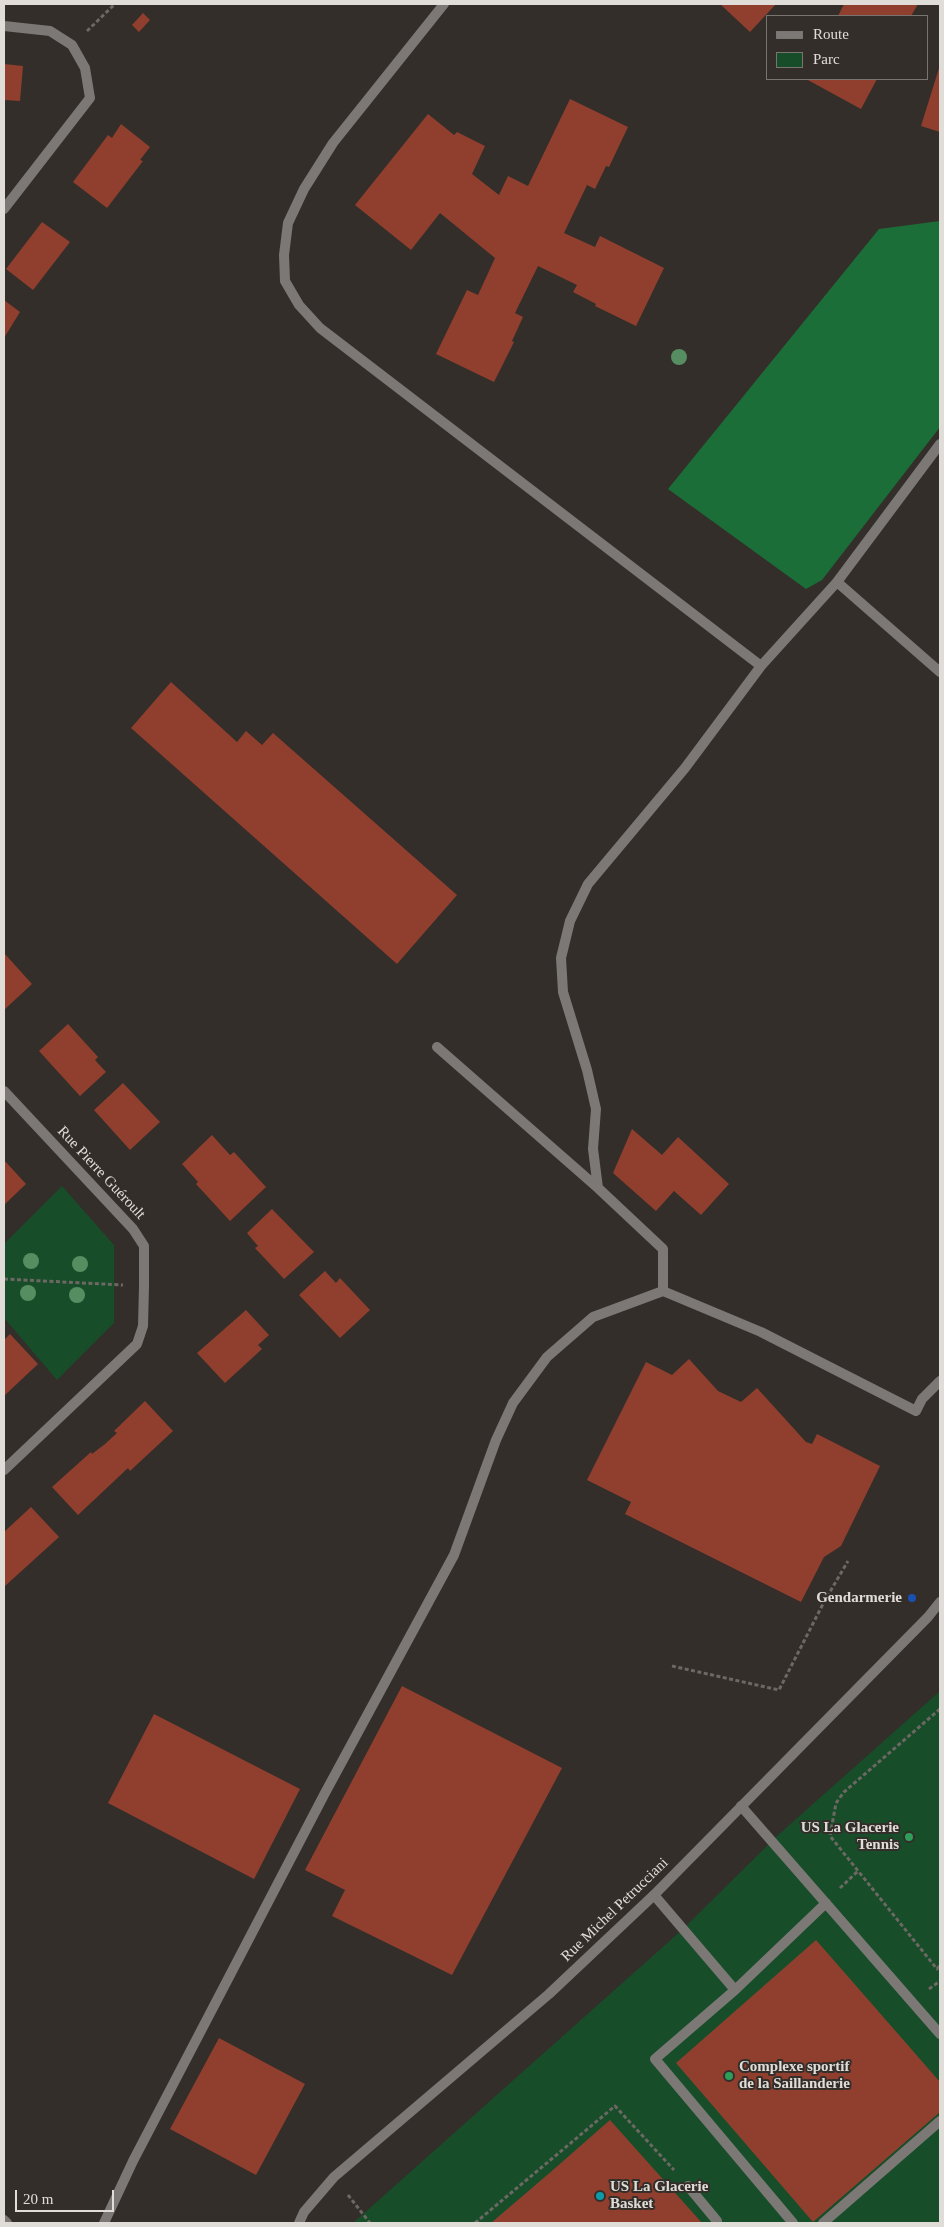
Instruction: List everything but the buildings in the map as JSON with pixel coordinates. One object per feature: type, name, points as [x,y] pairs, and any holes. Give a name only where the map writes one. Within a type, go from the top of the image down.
[{"type":"street","points":[[444,4],[333,142],[304,189],[288,223],[284,255],[285,281],[298,304],[320,328],[762,666]]},
{"type":"street","points":[[4,26],[50,31],[72,45],[85,68],[90,98],[4,209]]},
{"type":"street","points":[[598,1188],[594,1149],[596,1109],[587,1070],[563,992],[561,958],[570,921],[588,884],[685,768],[762,666],[837,582],[940,444]]},
{"type":"street","points":[[837,582],[940,672]]},
{"type":"street","points":[[437,1047],[598,1188],[663,1249],[663,1291]]},
{"type":"street","name":"Rue Pierre Guéroult","points":[[4,1091],[133,1228],[144,1246],[143,1326],[137,1344],[4,1470]]},
{"type":"street","points":[[104,2223],[129,2168],[325,1793],[454,1555],[496,1440],[513,1403],[547,1357],[593,1318],[663,1291],[761,1332],[916,1411],[922,1399],[940,1381]]},
{"type":"street","name":"Rue Michel Petrucciani","points":[[298,2223],[304,2212],[334,2177],[549,1994],[654,1895],[928,1617],[940,1602]]},
{"type":"street","points":[[741,1806],[940,2034]]},
{"type":"street","points":[[654,1895],[735,1990]]},
{"type":"street","points":[[793,2223],[655,2059],[735,1990],[826,1903]]},
{"type":"street","points":[[823,2223],[940,2121]]},
{"type":"street","points":[[688,2186],[717,2223]]},
{"type":"street","points":[[4,2220],[7,2223]]},
{"type":"path","points":[[72,45],[115,4]]},
{"type":"path","points":[[4,1279],[144,1286]]},
{"type":"path","points":[[672,1666],[779,1690],[824,1602],[848,1561]]},
{"type":"path","points":[[940,1709],[844,1792],[836,1803],[830,1836],[937,1969],[940,1965]]},
{"type":"path","points":[[475,2223],[614,2106],[688,2186]]},
{"type":"path","points":[[334,2177],[370,2223]]},
{"type":"green space","points":[[940,221],[940,427],[822,580],[806,589],[668,489],[879,229]]},
{"type":"green space","points":[[62,1186],[114,1245],[114,1323],[57,1380],[4,1318],[4,1244]]},
{"type":"green space","name":"Complexe sportif de la Saillanderie","points":[[940,1691],[940,2223],[353,2223],[683,1929],[778,1835]]},
{"type":"place","name":"Gendarmerie","points":[[912,1598]]},
{"type":"place","name":"US La Glacerie Tennis","points":[[909,1837]]},
{"type":"place","name":"Complexe sportif de la Saillanderie","points":[[729,2076]]},
{"type":"place","name":"US La Glacerie Basket","points":[[600,2196]]}]
